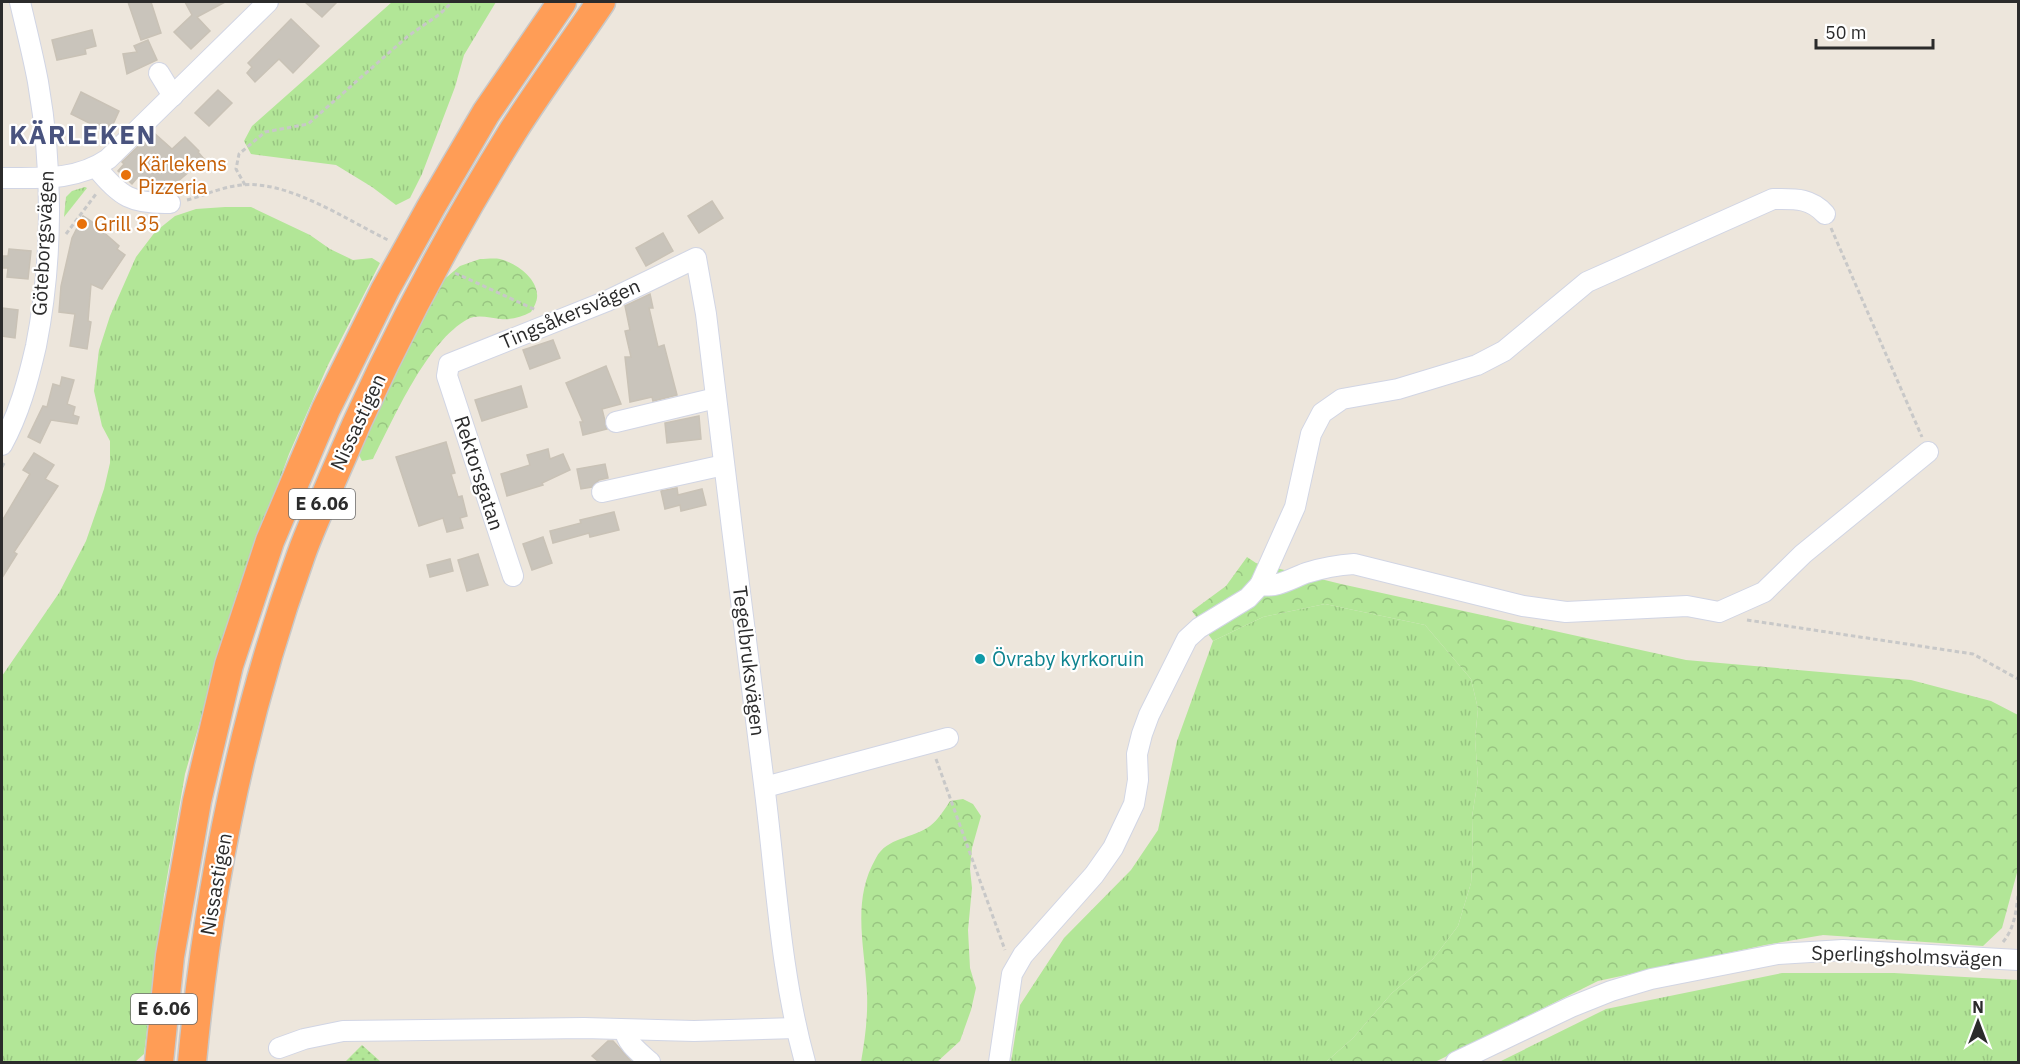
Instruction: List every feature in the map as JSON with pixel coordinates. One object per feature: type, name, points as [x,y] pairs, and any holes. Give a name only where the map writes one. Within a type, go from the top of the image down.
[{"type":"highway","name":"Nissastigen","points":[[159,1062],[170,956],[197,801],[229,665],[270,541],[326,409],[385,290],[430,207],[486,113],[562,2]]},
{"type":"highway","name":"Nissastigen","points":[[192,1062],[204,958],[229,807],[262,672],[301,553],[357,420],[417,300],[462,217],[514,129],[601,2]]},
{"type":"street","name":"Göteborgsvägen","points":[[2,445],[10,411],[29,376],[44,296],[48,230],[49,178],[38,82],[20,2]]},
{"type":"street","points":[[2,178],[70,176],[96,167],[108,159],[268,2]]},
{"type":"street","points":[[159,73],[173,96]]},
{"type":"street","points":[[96,167],[122,194],[137,201],[170,203]]},
{"type":"street","points":[[999,1062],[1013,972],[1023,955],[1094,875],[1113,848],[1134,804],[1138,780],[1137,754],[1142,734],[1149,715],[1187,639],[1199,628],[1248,598],[1260,585],[1296,507],[1311,434],[1322,413],[1342,399],[1398,389],[1477,365],[1504,351],[1587,282],[1773,199],[1804,199],[1818,206],[1825,214]]},
{"type":"street","name":"Tingsåkersvägen","points":[[447,370],[449,364],[607,301],[696,258]]},
{"type":"street","name":"Tegelbruksvägen","points":[[696,258],[765,787],[779,921],[796,1028],[805,1062]]},
{"type":"street","name":"Rektorsgatan","points":[[447,370],[447,376],[513,576]]},
{"type":"street","points":[[616,422],[716,398]]},
{"type":"street","points":[[1260,585],[1271,587],[1334,565],[1354,564],[1523,606],[1566,612],[1687,606],[1719,612],[1764,592],[1803,554],[1928,452]]},
{"type":"street","points":[[602,492],[724,465]]},
{"type":"street","points":[[765,787],[939,741]]},
{"type":"street","name":"Sperlingsholmsvägen","points":[[1456,1062],[1571,1007],[1611,991],[1651,979],[1779,954],[1843,950],[2019,960]]},
{"type":"street","points":[[279,1048],[304,1039],[343,1031],[625,1029],[694,1031],[796,1028]]},
{"type":"street","points":[[625,1029],[628,1041],[650,1062]]},
{"type":"path","points":[[245,185],[236,169],[239,154],[265,132],[308,124],[408,36],[440,14],[452,2]]},
{"type":"path","points":[[170,203],[198,197],[219,189],[245,185],[276,187],[293,192],[395,243]]},
{"type":"path","points":[[1825,214],[1928,452]]},
{"type":"path","points":[[450,270],[544,314],[551,322]]},
{"type":"path","points":[[1719,612],[1733,618],[1973,654],[2019,679]]},
{"type":"path","points":[[939,741],[1013,972]]},
{"type":"path","points":[[2001,945],[2011,928],[2019,896]]},
{"type":"green space","points":[[392,2],[496,2],[464,55],[455,87],[422,174],[410,198],[396,205],[336,165],[251,154],[244,141],[252,126]]},
{"type":"green space","points":[[87,188],[64,217],[66,197],[72,191]]},
{"type":"green space","points":[[251,207],[310,235],[330,249],[353,260],[372,258],[380,263],[328,365],[289,454],[231,613],[185,774],[164,895],[144,1054],[135,1062],[2,1062],[2,676],[59,593],[86,541],[104,489],[110,463],[110,441],[102,426],[94,391],[99,350],[110,316],[136,257],[155,232],[175,216],[196,209]]},
{"type":"green space","points":[[480,259],[506,261],[518,267],[529,277],[537,294],[531,312],[512,319],[472,318],[453,330],[425,362],[401,402],[373,459],[362,461],[358,453],[362,439],[442,281],[460,266]]},
{"type":"green space","points":[[1247,557],[1256,563],[1341,584],[1686,660],[1911,680],[1991,701],[2018,715],[2018,869],[2002,928],[1983,946],[1823,935],[1765,945],[1598,981],[1435,1062],[1326,1062],[1353,1038],[1392,993],[1433,959],[1458,926],[1471,883],[1472,817],[1478,779],[1475,739],[1478,709],[1471,679],[1425,625],[1325,604],[1263,617],[1213,641],[1192,611],[1226,586]]},
{"type":"green space","points":[[1325,604],[1425,625],[1471,679],[1478,709],[1475,739],[1478,779],[1472,817],[1471,883],[1458,926],[1433,959],[1392,993],[1353,1038],[1326,1062],[1011,1062],[1020,1005],[1064,938],[1131,870],[1158,830],[1177,741],[1213,641],[1263,617]]},
{"type":"green space","points":[[963,799],[973,804],[981,816],[972,848],[970,869],[972,888],[968,930],[970,968],[976,988],[960,1041],[937,1062],[861,1062],[867,1002],[861,924],[868,874],[876,858],[887,846],[930,826],[939,818],[950,801]]},
{"type":"green space","points":[[1782,973],[1894,973],[2018,980],[2018,1062],[1499,1062],[1606,1009]]},
{"type":"green space","points":[[362,1045],[381,1062],[345,1062]]},
{"type":"building","points":[[128,2],[151,2],[161,33],[141,40]]},
{"type":"building","points":[[185,2],[225,2],[197,17],[210,31],[191,49],[174,32],[192,15]]},
{"type":"building","points":[[305,2],[337,2],[322,17]]},
{"type":"building","points":[[291,19],[319,46],[293,73],[279,59],[255,82],[247,73],[252,67],[248,63]]},
{"type":"building","points":[[92,30],[96,46],[85,49],[86,54],[57,60],[52,40]]},
{"type":"building","points":[[148,40],[157,60],[127,74],[123,54],[137,52],[134,46]]},
{"type":"building","points":[[218,90],[232,103],[209,126],[195,113]]},
{"type":"building","points":[[81,92],[119,111],[109,133],[71,114]]},
{"type":"building","points":[[153,132],[172,149],[185,137],[204,159],[176,183],[172,191],[166,191],[143,179],[141,181],[137,178],[132,184],[118,171],[124,164],[122,162]]},
{"type":"building","points":[[712,201],[723,218],[699,233],[688,216]]},
{"type":"building","points":[[83,216],[119,246],[117,249],[125,255],[102,289],[91,284],[88,321],[91,322],[87,349],[70,346],[75,314],[59,312],[61,286],[72,238]]},
{"type":"building","points":[[663,233],[673,251],[646,266],[636,248]]},
{"type":"building","points":[[9,249],[31,251],[28,279],[7,277],[8,268],[2,268],[3,256],[8,256]]},
{"type":"building","points":[[650,294],[653,308],[649,308],[658,347],[664,345],[677,395],[653,401],[652,397],[630,402],[625,357],[631,357],[625,331],[630,330],[625,306]]},
{"type":"building","points":[[2,308],[18,310],[15,338],[2,336]]},
{"type":"building","points":[[553,340],[560,358],[530,369],[523,350]]},
{"type":"building","points":[[606,366],[621,404],[602,409],[607,429],[583,435],[580,422],[583,422],[566,383]]},
{"type":"building","points":[[62,377],[74,380],[67,404],[75,407],[73,415],[79,417],[77,424],[51,420],[40,443],[28,437],[43,406],[47,407],[53,384],[60,386]]},
{"type":"building","points":[[521,386],[527,407],[482,421],[475,400]]},
{"type":"building","points":[[699,416],[701,439],[667,443],[665,423]]},
{"type":"building","points":[[446,442],[455,473],[451,474],[458,497],[462,496],[467,516],[460,518],[463,528],[447,532],[443,518],[419,526],[396,457]]},
{"type":"building","points":[[548,449],[550,459],[563,454],[570,470],[542,483],[543,485],[507,496],[501,474],[530,465],[527,455]]},
{"type":"building","points":[[34,453],[54,465],[45,479],[58,486],[14,552],[17,554],[2,578],[2,521],[30,474],[23,470]]},
{"type":"building","points":[[605,464],[608,478],[599,480],[592,487],[581,489],[577,469]]},
{"type":"building","points":[[677,488],[678,495],[702,489],[706,505],[681,511],[680,505],[665,509],[661,491]]},
{"type":"building","points":[[614,512],[619,530],[590,537],[589,533],[553,543],[550,531],[581,523],[580,520]]},
{"type":"building","points":[[543,537],[552,563],[532,570],[523,544]]},
{"type":"building","points":[[478,554],[488,585],[467,591],[458,560]]},
{"type":"building","points":[[450,559],[453,571],[430,577],[427,565]]},
{"type":"building","points":[[608,1041],[613,1041],[632,1062],[599,1062],[592,1056]]},
{"type":"place","name":"Kärlekens Pizzeria","points":[[126,175]]},
{"type":"place","name":"Grill 35","points":[[82,224]]},
{"type":"place","name":"Övraby kyrkoruin","points":[[980,659]]},
{"type":"district","name":"KÄRLEKEN","points":[[83,135]]}]
